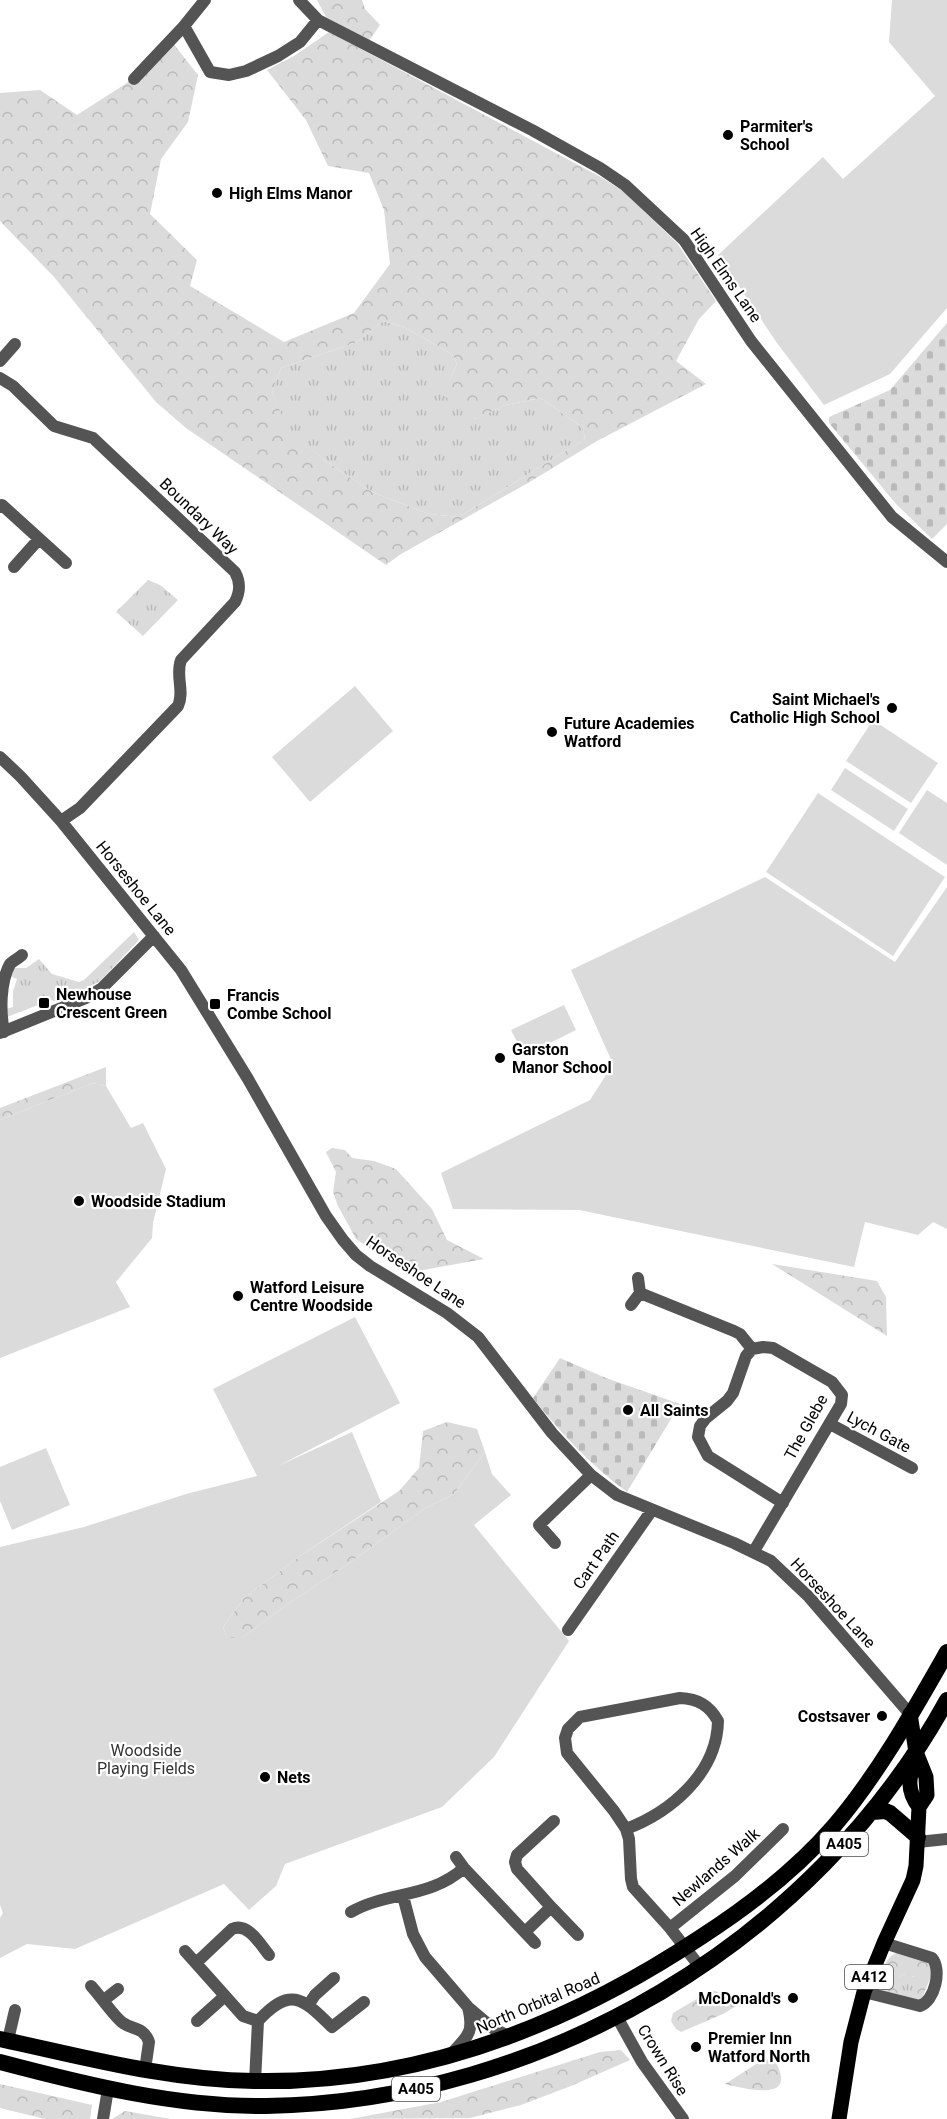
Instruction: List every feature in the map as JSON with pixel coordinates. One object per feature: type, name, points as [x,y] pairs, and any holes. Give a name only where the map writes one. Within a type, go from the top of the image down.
[{"type":"highway","name":"North Orbital Road","points":[[4,2039],[145,2070],[218,2080],[255,2082],[320,2079],[388,2069],[450,2056],[511,2037],[609,1994],[684,1948],[752,1902],[794,1868],[833,1828],[863,1790],[947,1652]]},
{"type":"highway","points":[[910,1714],[933,1697],[947,1674]]},
{"type":"highway","name":"A405","points":[[0,2062],[108,2089],[188,2101],[256,2106],[343,2101],[385,2095],[455,2080],[555,2046],[617,2017],[700,1967],[758,1924],[798,1889],[873,1812],[916,1752],[947,1700]]},
{"type":"highway","points":[[863,1790],[880,1782],[889,1771],[916,1752]]},
{"type":"highway","points":[[873,1812],[890,1813],[918,1839]]},
{"type":"main road","name":"A412","points":[[839,2119],[851,2042],[864,1992],[913,1880],[916,1866],[919,1807],[927,1795],[926,1777],[916,1752],[910,1714]]},
{"type":"street","points":[[134,79],[205,0]]},
{"type":"street","name":"High Elms Lane","points":[[299,0],[318,20],[532,130],[600,168],[625,185],[684,240],[751,340],[892,518],[947,562]]},
{"type":"street","points":[[184,26],[210,72],[229,75],[278,56],[300,42],[318,20]]},
{"type":"street","points":[[0,361],[15,344]]},
{"type":"street","name":"Boundary Way","points":[[0,378],[13,386],[54,426],[93,438],[239,579],[238,596],[235,602],[180,660],[178,673],[181,694],[177,706],[85,804],[61,821]]},
{"type":"street","points":[[0,507],[2,505],[66,563]]},
{"type":"street","points":[[14,567],[39,539]]},
{"type":"street","name":"Horseshoe Lane","points":[[0,757],[61,821],[181,970],[217,1027],[326,1216],[343,1240],[370,1266],[447,1312],[478,1337],[552,1433],[591,1474],[617,1495],[754,1551],[771,1562],[809,1597],[910,1714]]},
{"type":"street","points":[[22,956],[10,964],[1,985],[2,1032],[86,998],[102,988],[154,936]]},
{"type":"street","points":[[631,1305],[640,1293],[638,1278]]},
{"type":"street","points":[[640,1293],[734,1330],[752,1349],[746,1356],[733,1394],[706,1418],[700,1426],[698,1437],[708,1456],[783,1503]]},
{"type":"street","name":"The Glebe","points":[[752,1349],[773,1348],[832,1382],[842,1395],[841,1404],[830,1424],[754,1551]]},
{"type":"street","name":"Lych Gate","points":[[830,1424],[912,1468]]},
{"type":"street","points":[[555,1543],[539,1525],[591,1474]]},
{"type":"street","name":"Cart Path","points":[[568,1630],[652,1510]]},
{"type":"street","points":[[626,1829],[657,1816],[677,1801],[704,1767],[718,1731],[718,1721],[705,1704],[693,1698],[680,1698],[580,1717],[568,1729],[565,1738],[567,1753],[626,1829],[633,1887],[670,1928],[700,1967]]},
{"type":"street","points":[[554,1821],[517,1855],[515,1862],[517,1869],[578,1935]]},
{"type":"street","name":"Newlands Walk","points":[[670,1928],[735,1876],[783,1829]]},
{"type":"street","points":[[918,1839],[947,1839]]},
{"type":"street","points":[[456,1857],[535,1943]]},
{"type":"street","points":[[351,1912],[364,1905],[437,1886],[451,1879],[464,1868]]},
{"type":"street","points":[[403,1896],[417,1945],[425,1957],[468,2007],[494,2029],[511,2037]]},
{"type":"street","points":[[525,1932],[551,1907]]},
{"type":"street","points":[[195,1963],[238,1926],[246,1928],[269,1955]]},
{"type":"street","points":[[864,1992],[920,2006],[926,2004],[931,1998],[938,1970],[937,1963],[932,1958],[884,1942]]},
{"type":"street","points":[[185,1951],[243,2016],[258,2021]]},
{"type":"street","points":[[309,2004],[315,1995],[334,1978]]},
{"type":"street","points":[[91,1986],[123,2023],[137,2028],[148,2037],[145,2070]]},
{"type":"street","points":[[104,2000],[118,1989]]},
{"type":"street","points":[[197,2021],[225,1996]]},
{"type":"street","points":[[255,2082],[258,2021],[274,2006],[292,1999],[309,2004],[332,2027],[364,2002]]},
{"type":"street","points":[[450,2056],[469,2034],[472,2023],[468,2007]]},
{"type":"street","points":[[4,2039],[15,2010]]},
{"type":"street","name":"Crown Rise","points":[[617,2017],[642,2062],[683,2119]]},
{"type":"street","points":[[103,2119],[108,2089]]},
{"type":"green space","points":[[317,0],[362,0],[365,9],[380,25],[368,42],[326,17]]},
{"type":"green space","points":[[892,0],[947,0],[947,308],[890,374],[824,405],[777,343],[718,255],[823,157],[843,179],[935,96],[889,42]]},
{"type":"green space","points":[[329,32],[623,191],[677,243],[716,301],[699,319],[676,361],[706,384],[597,441],[528,483],[401,554],[386,565],[186,428],[156,402],[54,277],[0,221],[0,93],[40,90],[77,115],[130,81],[172,42],[198,75],[188,122],[161,159],[150,214],[197,260],[190,286],[284,342],[354,313],[390,264],[384,210],[369,173],[328,166],[306,120],[267,70],[294,56]],"holes":[[[383,321],[404,327],[452,354],[457,364],[449,381],[445,401],[476,419],[505,405],[541,398],[583,428],[585,439],[459,517],[429,514],[372,492],[324,460],[287,428],[272,392],[281,368],[357,342]]]},
{"type":"green space","points":[[383,321],[404,327],[452,354],[457,364],[449,381],[475,419],[505,405],[541,398],[583,428],[585,439],[459,517],[429,514],[372,492],[324,460],[286,428],[272,392],[281,368],[357,342]]},
{"type":"green space","points":[[947,323],[947,524],[932,539],[896,504],[829,423],[829,417],[890,390]]},
{"type":"green space","points":[[148,580],[160,585],[178,600],[143,636],[116,612]]},
{"type":"green space","points":[[355,686],[393,731],[310,802],[272,757]]},
{"type":"green space","points":[[873,720],[938,763],[911,803],[846,761]]},
{"type":"green space","points":[[845,768],[908,809],[894,831],[831,790]]},
{"type":"green space","points":[[927,790],[947,803],[947,865],[899,833]]},
{"type":"green space","points":[[818,793],[945,877],[893,956],[766,872]]},
{"type":"green space","points":[[765,877],[895,962],[947,887],[947,1229],[933,1222],[918,1235],[865,1222],[854,1267],[579,1210],[453,1209],[441,1173],[590,1100],[613,1064],[571,970]]},
{"type":"green space","points":[[134,932],[139,940],[100,981],[59,1003],[51,1000],[7,1017],[6,1009],[13,1007],[13,991],[17,979],[10,976],[14,968],[26,968],[39,959],[52,974],[79,982],[84,980]]},
{"type":"green space","points":[[564,1005],[576,1030],[524,1056],[511,1030]]},
{"type":"green space","points":[[106,1067],[106,1086],[93,1083],[0,1120],[0,1108]]},
{"type":"green space","name":"Woodside Stadium","points":[[93,1083],[106,1086],[131,1128],[143,1123],[166,1169],[153,1223],[152,1238],[116,1282],[130,1307],[0,1358],[0,1120]]},
{"type":"green space","points":[[332,1148],[345,1150],[352,1158],[374,1161],[396,1169],[432,1209],[447,1240],[484,1259],[412,1272],[356,1239],[333,1192],[336,1172],[326,1152]]},
{"type":"green space","points":[[772,1264],[877,1281],[886,1297],[887,1336]]},
{"type":"green space","name":"Woodside Playing Fields","points":[[355,1317],[400,1403],[278,1466],[352,1432],[381,1502],[300,1556],[244,1598],[223,1627],[227,1638],[242,1638],[427,1507],[454,1494],[485,1452],[492,1474],[511,1495],[474,1525],[569,1641],[494,1757],[442,1807],[285,1864],[276,1886],[249,1910],[224,1884],[75,1949],[27,1944],[0,1958],[0,1918],[3,1913],[0,1905],[0,1547],[84,1527],[186,1494],[257,1476],[213,1389]]},
{"type":"green space","points":[[560,1358],[606,1378],[680,1404],[627,1492],[577,1448],[533,1398]]},
{"type":"green space","points":[[447,1422],[477,1429],[485,1452],[454,1494],[427,1507],[242,1638],[227,1638],[223,1627],[244,1598],[300,1556],[399,1491],[419,1468],[423,1431]]},
{"type":"green space","points":[[46,1448],[70,1505],[12,1530],[0,1501],[0,1467]]},
{"type":"green space","points":[[902,1951],[929,1962],[933,1971],[923,1996],[913,1993],[915,1977],[904,1974],[899,1977],[902,1985],[900,1991],[893,1996],[883,1994],[881,1981],[883,1968],[890,1957]]},
{"type":"green space","points":[[904,1974],[915,1977],[923,1996],[920,2001],[893,1996],[899,1977]]},
{"type":"green space","points":[[712,1990],[743,2002],[723,2014],[681,2032],[676,2029],[671,2021],[673,2013]]},
{"type":"green space","points":[[621,2050],[630,2060],[521,2105],[470,2118],[350,2119],[441,2102],[600,2052]]},
{"type":"green space","points":[[764,2059],[775,2061],[781,2074],[780,2083],[776,2088],[757,2090],[725,2084]]},
{"type":"green space","points":[[0,2084],[92,2105],[90,2119],[45,2119],[0,2108]]},
{"type":"green space","points":[[125,2111],[171,2119],[112,2119]]},
{"type":"place","name":"Parmiter's School","points":[[728,135]]},
{"type":"place","name":"High Elms Manor","points":[[217,193]]},
{"type":"place","name":"Saint Michael's Catholic High School","points":[[892,708]]},
{"type":"place","name":"Future Academies Watford","points":[[552,732]]},
{"type":"place","name":"Newhouse Crescent Green","points":[[44,1003]]},
{"type":"place","name":"Francis Combe School","points":[[215,1004]]},
{"type":"place","name":"Garston Manor School","points":[[500,1058]]},
{"type":"place","name":"Woodside Stadium","points":[[79,1201]]},
{"type":"place","name":"Watford Leisure Centre Woodside","points":[[238,1296]]},
{"type":"place","name":"All Saints","points":[[628,1410]]},
{"type":"place","name":"Costsaver","points":[[882,1716]]},
{"type":"place","name":"Nets","points":[[265,1777]]},
{"type":"place","name":"McDonald's","points":[[793,1998]]},
{"type":"place","name":"Premier Inn Watford North","points":[[696,2047]]}]
